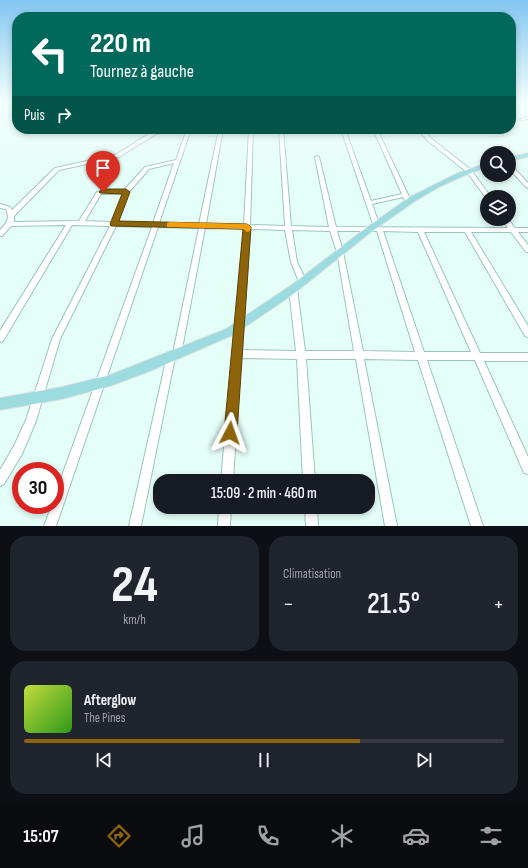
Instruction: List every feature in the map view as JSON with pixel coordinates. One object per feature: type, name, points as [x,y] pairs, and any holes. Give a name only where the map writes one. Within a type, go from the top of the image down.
[{"type":"main road","points":[[516,158],[528,155]]},
{"type":"main road","points":[[0,404],[37,398],[99,384],[174,355],[238,327],[303,282],[340,252],[374,228],[407,198],[480,167]]},
{"type":"street","points":[[11,215],[57,169],[117,156],[152,134]]},
{"type":"street","points":[[50,526],[187,134]]},
{"type":"street","points":[[135,526],[174,355],[220,134]]},
{"type":"street","points":[[227,474],[247,227],[251,134]]},
{"type":"street","points":[[281,134],[288,228],[294,262],[303,282]]},
{"type":"street","points":[[345,134],[369,203],[374,228],[421,356],[477,526]]},
{"type":"street","points":[[369,203],[407,198],[377,134]]},
{"type":"street","points":[[425,134],[469,171],[483,190]]},
{"type":"street","points":[[317,158],[333,229],[340,252],[391,526]]},
{"type":"street","points":[[0,480],[18,450],[31,421],[56,339],[114,224],[126,192],[147,168],[178,161]]},
{"type":"street","points":[[516,173],[528,186]]},
{"type":"street","points":[[81,223],[99,193],[126,192]]},
{"type":"street","points":[[0,206],[8,208],[11,215],[10,224],[0,234]]},
{"type":"street","points":[[0,338],[70,223]]},
{"type":"street","points":[[10,224],[81,223],[333,229],[374,228],[528,230]]},
{"type":"street","points":[[510,226],[528,250]]},
{"type":"street","points":[[420,229],[528,469]]},
{"type":"street","points":[[467,230],[528,333]]},
{"type":"street","points":[[293,289],[301,355],[309,474]]},
{"type":"street","points":[[236,354],[528,356]]},
{"type":"street","points":[[224,526],[225,514]]},
{"type":"street","points":[[311,514],[312,526]]},
{"type":"slow traffic","points":[[170,225],[247,227],[247,229]]},
{"type":"route","points":[[103,192],[126,192],[114,224],[247,227],[230,433]]}]
